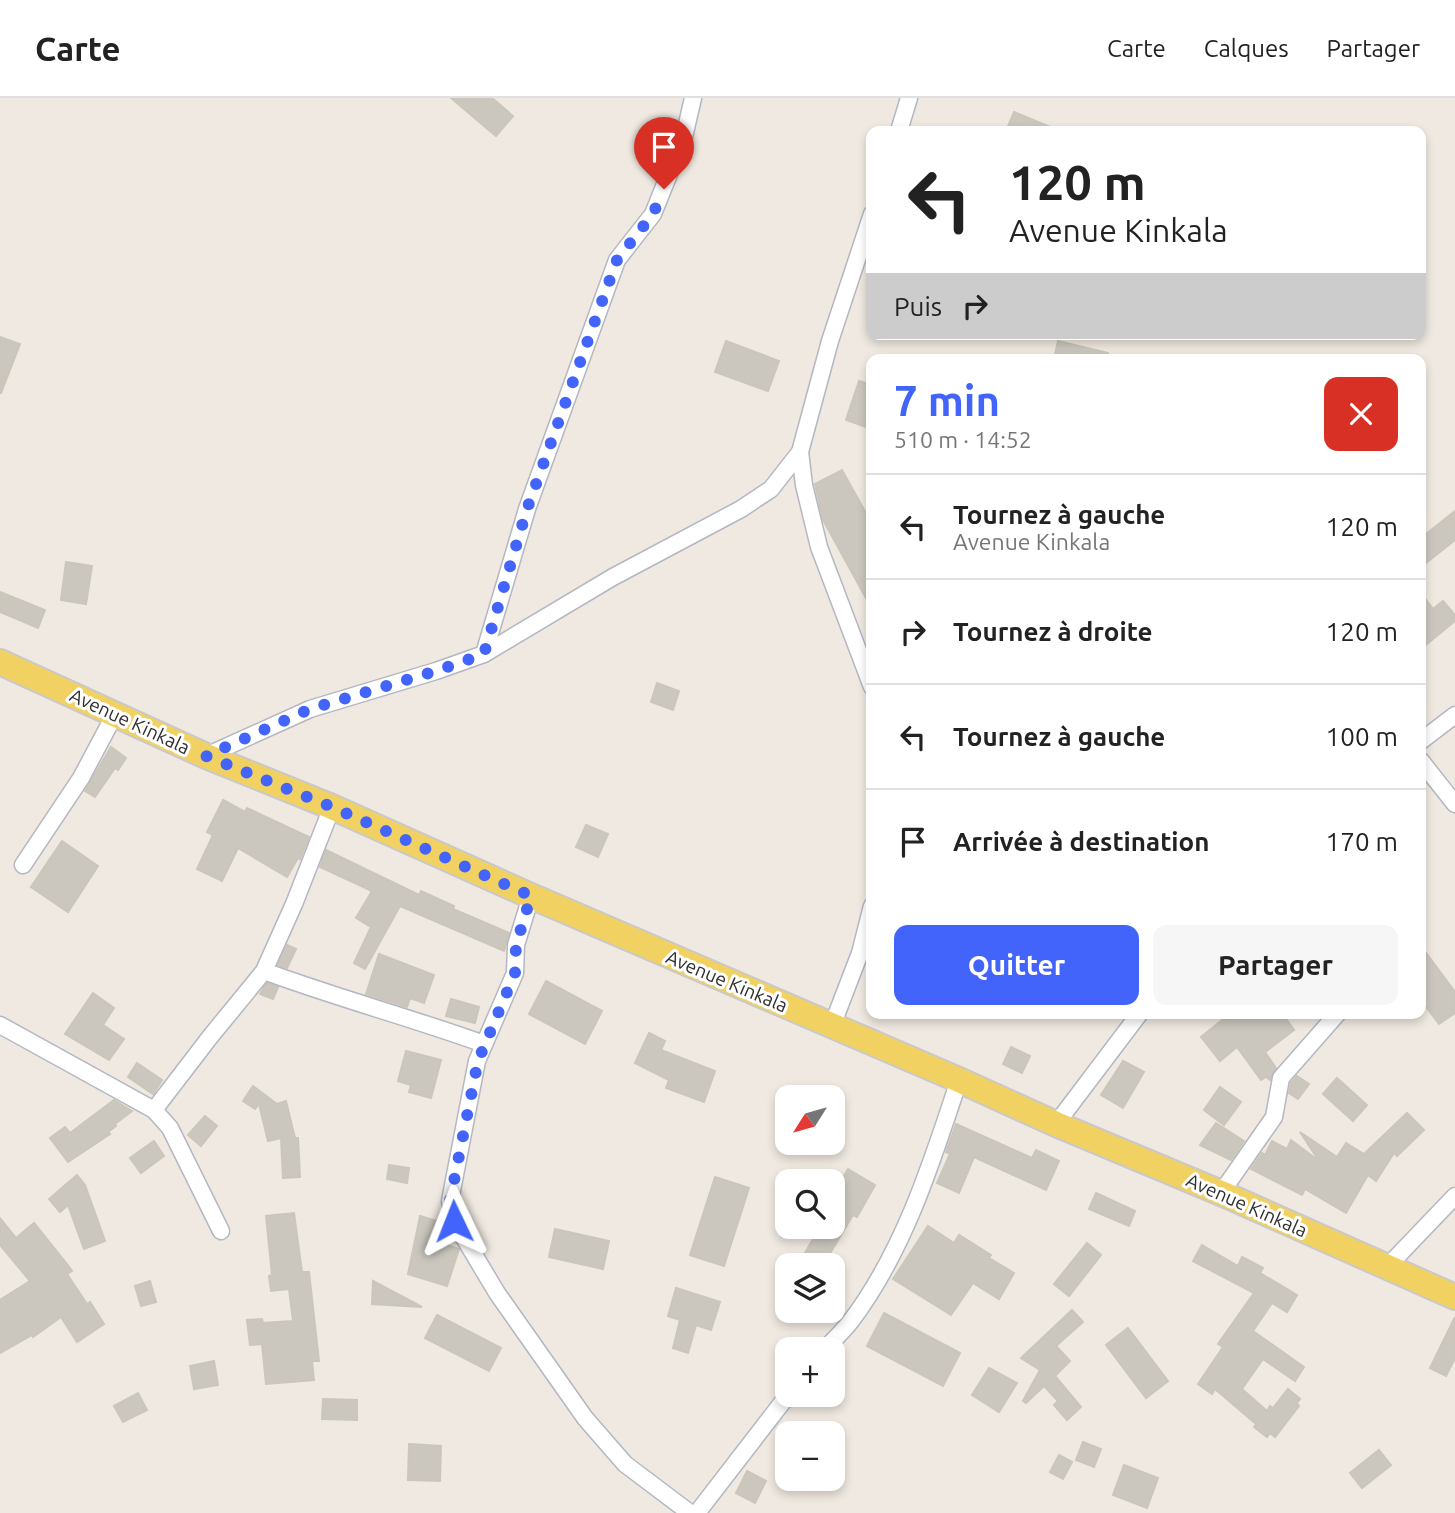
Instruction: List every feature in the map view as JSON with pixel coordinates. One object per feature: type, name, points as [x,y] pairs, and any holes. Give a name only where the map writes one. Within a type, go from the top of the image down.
[{"type":"main road","name":"Avenue Kinkala","points":[[0,662],[206,756],[332,807],[1455,1297]]},
{"type":"street","points":[[484,654],[527,509],[617,260],[653,214],[684,137],[692,98]]},
{"type":"street","points":[[901,126],[909,98]]},
{"type":"street","points":[[866,232],[830,341],[800,453],[804,485],[819,547],[866,671]]},
{"type":"street","points":[[206,756],[310,709],[484,654],[613,577],[741,509],[771,489],[800,453]]},
{"type":"street","points":[[23,865],[81,778],[115,714]]},
{"type":"street","points":[[1426,737],[1455,715]]},
{"type":"street","points":[[1426,767],[1455,804]]},
{"type":"street","points":[[154,1110],[209,1037],[264,971],[332,807]]},
{"type":"street","points":[[531,896],[516,945],[515,973],[478,1061],[450,1201],[454,1221],[497,1293],[585,1418],[625,1464],[690,1513]]},
{"type":"street","points":[[832,1026],[860,953],[866,930]]},
{"type":"street","points":[[264,971],[484,1044]]},
{"type":"street","points":[[1056,1124],[1135,1019]]},
{"type":"street","points":[[1221,1193],[1274,1117],[1281,1078],[1333,1019]]},
{"type":"street","points":[[0,1025],[154,1110],[170,1128],[221,1231]]},
{"type":"street","points":[[836,1337],[851,1321],[894,1249],[928,1174],[959,1080]]},
{"type":"street","points":[[1387,1267],[1455,1196]]},
{"type":"street","points":[[697,1513],[779,1407]]},
{"type":"building","points":[[451,98],[492,98],[513,116],[496,136]]},
{"type":"building","points":[[1014,112],[1048,126],[1008,126]]},
{"type":"building","points":[[0,337],[20,344],[1,393],[0,393]]},
{"type":"building","points":[[726,341],[779,361],[768,391],[715,372]]},
{"type":"building","points":[[1058,341],[1108,353],[1108,354],[1055,354]]},
{"type":"building","points":[[859,381],[866,383],[866,427],[846,420]]},
{"type":"building","points":[[842,470],[866,513],[866,598],[823,520],[815,484]]},
{"type":"building","points":[[1455,511],[1455,540],[1426,563],[1426,534]]},
{"type":"building","points":[[66,562],[92,566],[86,604],[61,600]]},
{"type":"building","points":[[0,592],[45,610],[38,628],[0,612]]},
{"type":"building","points":[[1426,600],[1433,609],[1443,601],[1455,615],[1455,621],[1426,645]]},
{"type":"building","points":[[657,683],[679,691],[673,710],[651,702]]},
{"type":"building","points":[[111,747],[126,758],[118,770],[115,768],[95,797],[85,791]]},
{"type":"building","points":[[223,800],[245,812],[247,808],[309,837],[300,859],[298,858],[287,877],[238,848],[222,881],[197,869],[213,835],[207,832]]},
{"type":"building","points":[[586,825],[608,834],[598,857],[576,847]]},
{"type":"building","points":[[62,841],[98,866],[68,912],[31,887]]},
{"type":"building","points":[[326,850],[419,895],[421,891],[454,906],[453,909],[509,933],[504,951],[400,906],[365,969],[354,963],[371,927],[356,918],[372,891],[320,867]]},
{"type":"building","points":[[287,945],[296,949],[287,968],[278,965]]},
{"type":"building","points":[[1426,953],[1455,992],[1455,1013],[1439,1024],[1426,1007]]},
{"type":"building","points":[[379,954],[434,975],[424,1003],[410,998],[407,1007],[366,994]]},
{"type":"building","points":[[546,981],[602,1011],[585,1044],[529,1014]]},
{"type":"building","points":[[267,983],[278,987],[273,999],[260,994]]},
{"type":"building","points":[[93,993],[114,1008],[103,1025],[124,1039],[109,1060],[65,1034]]},
{"type":"building","points":[[451,999],[479,1007],[475,1023],[446,1016]]},
{"type":"building","points":[[1224,1019],[1286,1019],[1294,1030],[1265,1052],[1276,1068],[1270,1080],[1266,1077],[1261,1080],[1237,1047],[1220,1061],[1201,1037]]},
{"type":"building","points":[[649,1033],[665,1041],[661,1050],[715,1071],[704,1102],[666,1088],[669,1080],[635,1063]]},
{"type":"building","points":[[1011,1047],[1030,1056],[1022,1073],[1003,1064]]},
{"type":"building","points":[[406,1051],[441,1060],[431,1098],[409,1092],[411,1085],[398,1081]]},
{"type":"building","points":[[1123,1061],[1144,1072],[1123,1108],[1101,1095]]},
{"type":"building","points":[[137,1063],[162,1080],[153,1094],[128,1077]]},
{"type":"building","points":[[1297,1076],[1309,1084],[1298,1099],[1289,1093],[1291,1083]]},
{"type":"building","points":[[1337,1078],[1367,1105],[1353,1121],[1323,1094]]},
{"type":"building","points":[[253,1086],[277,1104],[286,1101],[295,1138],[298,1138],[300,1177],[283,1178],[281,1138],[268,1141],[259,1104],[255,1109],[243,1101]]},
{"type":"building","points":[[1220,1087],[1241,1102],[1224,1125],[1204,1110]]},
{"type":"building","points":[[114,1100],[132,1111],[115,1124],[108,1132],[110,1134],[68,1162],[50,1138],[65,1127],[70,1133]]},
{"type":"building","points":[[1407,1113],[1424,1130],[1397,1156],[1394,1153],[1376,1181],[1368,1175],[1346,1213],[1305,1189],[1302,1195],[1251,1169],[1262,1153],[1265,1155],[1272,1141],[1287,1149],[1291,1140],[1319,1161],[1300,1132],[1337,1157],[1346,1143],[1364,1154]]},
{"type":"building","points":[[205,1116],[217,1126],[201,1146],[188,1135]]},
{"type":"building","points":[[1216,1123],[1244,1141],[1231,1160],[1200,1145]]},
{"type":"building","points":[[956,1124],[1032,1158],[1036,1150],[1059,1161],[1046,1190],[974,1157],[959,1193],[937,1183],[950,1154],[946,1152]]},
{"type":"building","points":[[154,1141],[164,1156],[141,1173],[130,1158]]},
{"type":"building","points":[[389,1165],[409,1168],[407,1183],[387,1179]]},
{"type":"building","points":[[848,1169],[875,1185],[857,1217],[853,1215],[845,1228],[845,1174]]},
{"type":"building","points":[[77,1175],[85,1185],[105,1241],[84,1249],[68,1205],[60,1212],[49,1199]]},
{"type":"building","points":[[715,1177],[749,1188],[724,1266],[690,1255]]},
{"type":"building","points":[[1096,1193],[1135,1211],[1129,1226],[1089,1209]]},
{"type":"building","points":[[294,1213],[302,1272],[309,1272],[319,1361],[312,1361],[314,1380],[266,1384],[262,1344],[250,1345],[247,1320],[262,1319],[263,1323],[293,1321],[289,1289],[271,1291],[266,1216]]},
{"type":"building","points":[[420,1216],[440,1222],[434,1240],[459,1249],[447,1286],[408,1274]]},
{"type":"building","points":[[0,1218],[16,1238],[34,1223],[72,1271],[67,1274],[104,1324],[77,1342],[61,1317],[33,1337],[32,1335],[0,1353],[0,1300],[30,1281],[0,1245]]},
{"type":"building","points":[[928,1226],[954,1243],[959,1235],[1014,1273],[999,1299],[973,1283],[951,1315],[893,1279]]},
{"type":"building","points":[[555,1229],[609,1241],[603,1269],[549,1257]]},
{"type":"building","points":[[813,1239],[839,1239],[830,1253],[805,1253]]},
{"type":"building","points":[[1087,1243],[1101,1255],[1069,1296],[1054,1284]]},
{"type":"building","points":[[1202,1245],[1238,1266],[1242,1257],[1263,1268],[1260,1273],[1297,1295],[1287,1312],[1272,1303],[1253,1331],[1304,1367],[1295,1381],[1263,1359],[1242,1389],[1267,1411],[1270,1406],[1273,1408],[1288,1389],[1300,1399],[1297,1403],[1299,1406],[1275,1437],[1270,1433],[1267,1437],[1254,1427],[1256,1424],[1215,1389],[1212,1394],[1198,1384],[1223,1347],[1218,1344],[1254,1293],[1193,1261]]},
{"type":"building","points":[[150,1281],[156,1302],[141,1306],[135,1286]]},
{"type":"building","points":[[373,1281],[422,1307],[372,1304]]},
{"type":"building","points":[[676,1288],[720,1302],[711,1330],[696,1325],[688,1353],[673,1348],[680,1320],[668,1316]]},
{"type":"building","points":[[1072,1310],[1083,1322],[1056,1346],[1070,1361],[1055,1376],[1081,1407],[1067,1420],[1054,1405],[1058,1401],[1044,1386],[1026,1403],[1023,1401],[1040,1370],[1021,1358]]},
{"type":"building","points":[[884,1313],[960,1353],[943,1386],[867,1346]]},
{"type":"building","points":[[437,1315],[501,1348],[489,1371],[425,1338]]},
{"type":"building","points":[[1455,1317],[1455,1358],[1446,1376],[1430,1368]]},
{"type":"building","points":[[1128,1328],[1168,1381],[1146,1398],[1106,1345]]},
{"type":"building","points":[[214,1361],[218,1385],[194,1389],[190,1366]]},
{"type":"building","points":[[989,1368],[1017,1383],[999,1412],[972,1395]]},
{"type":"building","points":[[138,1393],[147,1410],[123,1422],[114,1406]]},
{"type":"building","points":[[323,1399],[357,1400],[357,1420],[322,1419]]},
{"type":"building","points":[[1083,1442],[1101,1449],[1094,1467],[1076,1460]]},
{"type":"building","points":[[409,1444],[441,1446],[440,1481],[408,1480]]},
{"type":"building","points":[[1379,1450],[1391,1465],[1362,1488],[1350,1473]]},
{"type":"building","points":[[1059,1455],[1072,1462],[1063,1479],[1050,1472]]},
{"type":"building","points":[[1124,1465],[1158,1478],[1147,1508],[1113,1495]]},
{"type":"building","points":[[747,1471],[766,1481],[755,1503],[736,1493]]},
{"type":"route","points":[[454,1221],[450,1201],[478,1061],[515,973],[516,945],[531,896],[332,807],[206,756],[310,709],[484,654],[527,509],[617,260],[653,214],[664,189]]}]
